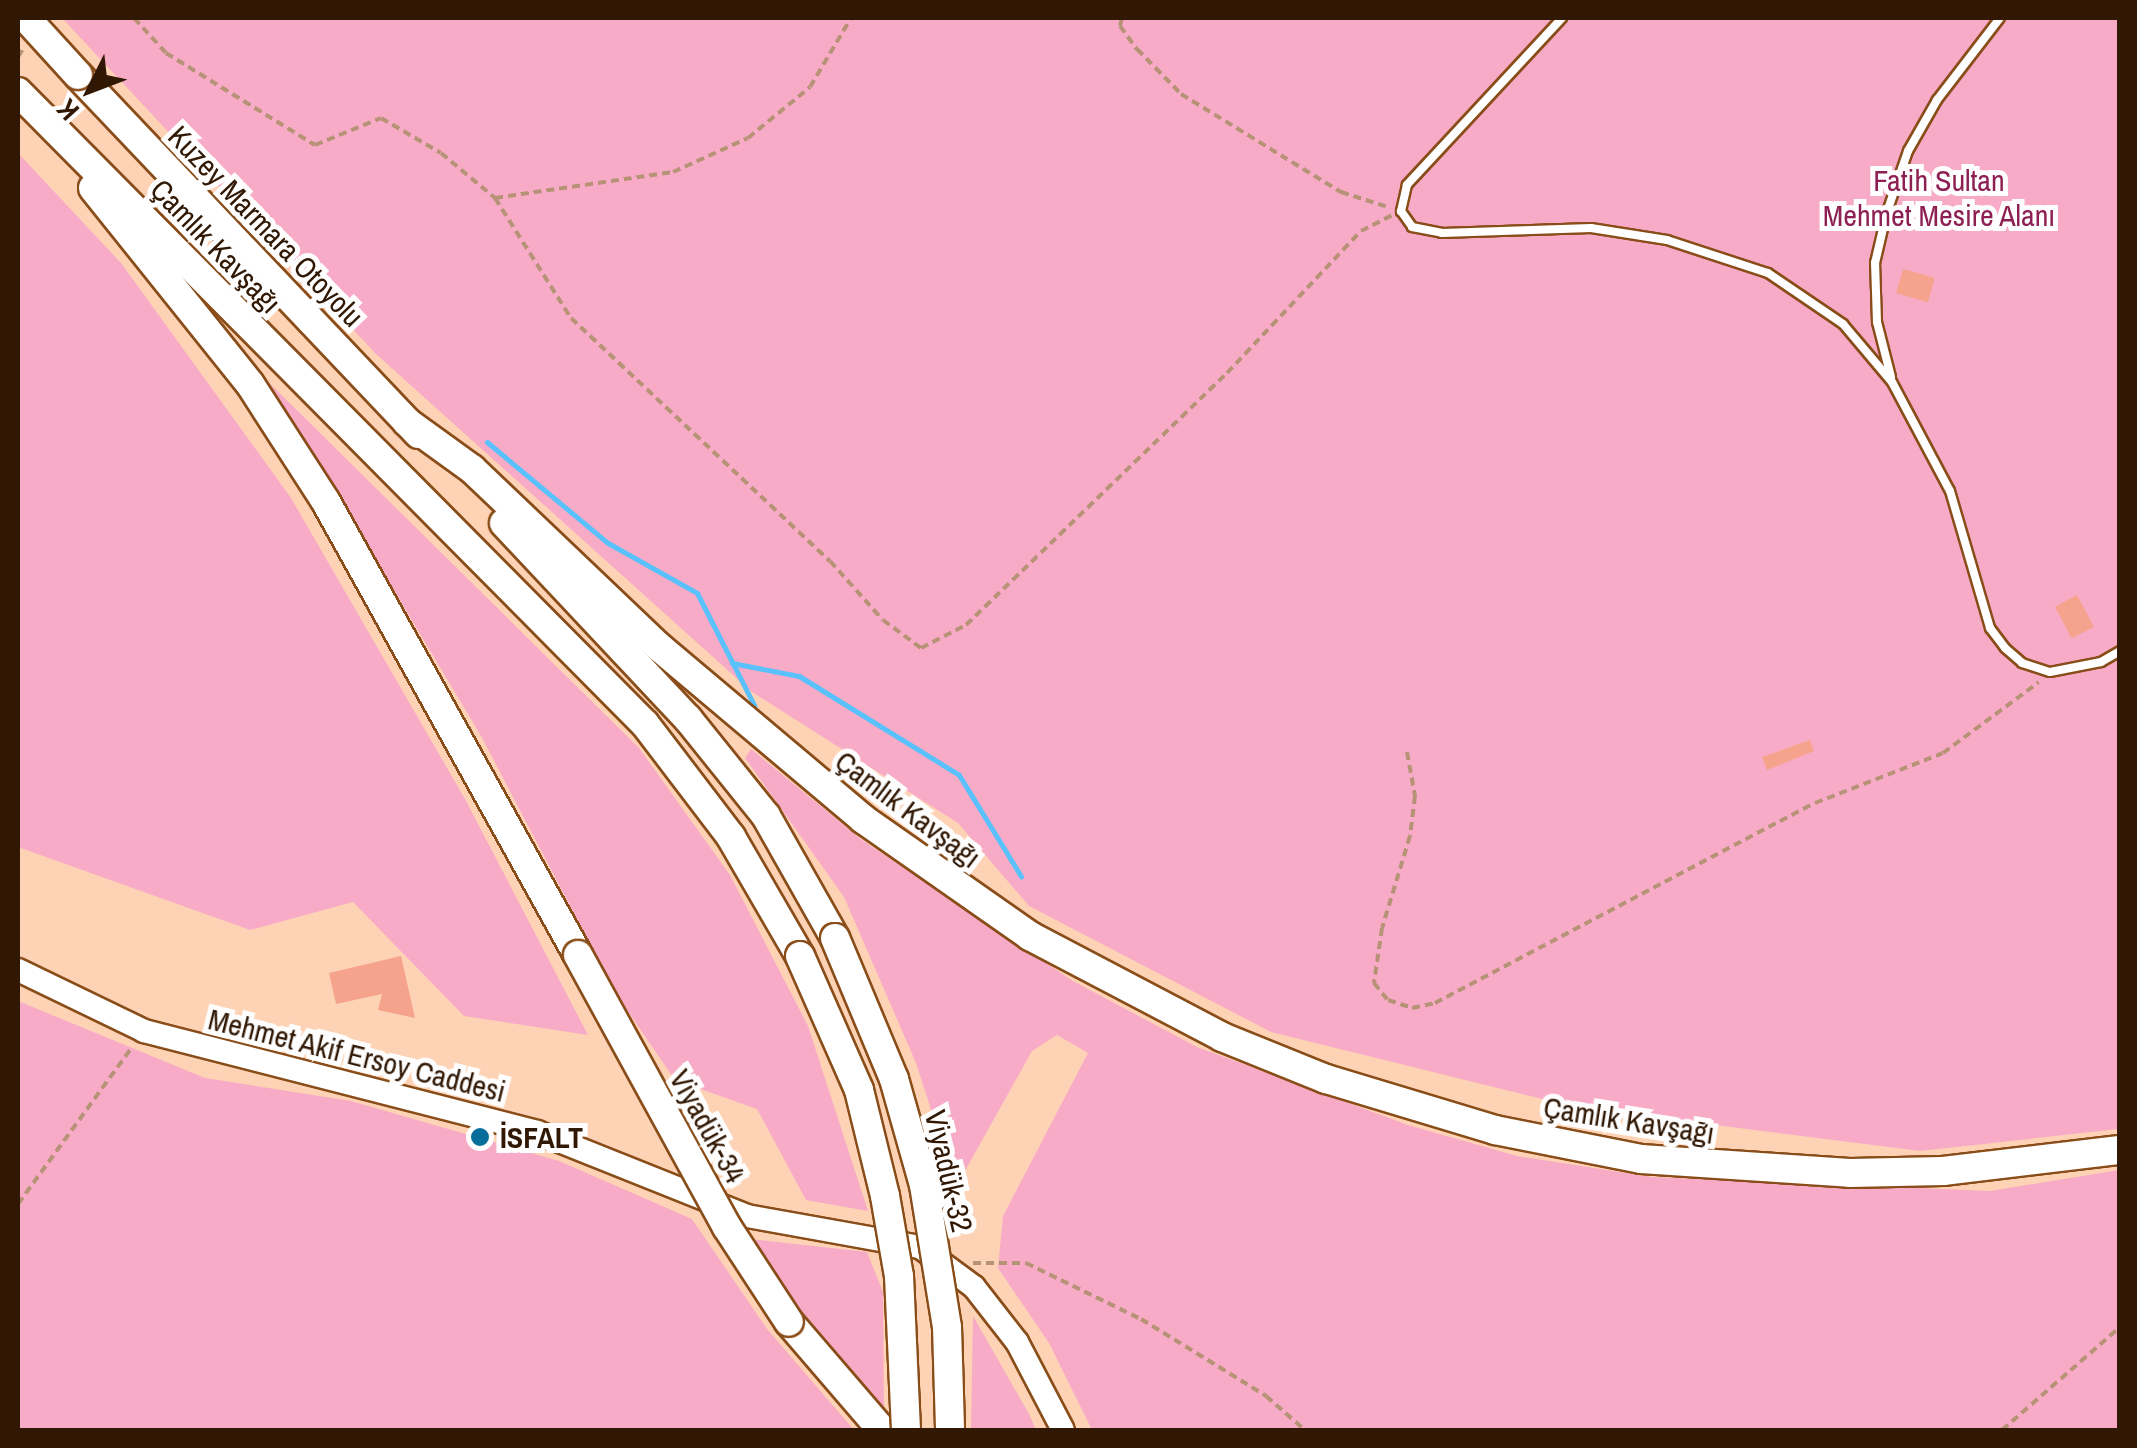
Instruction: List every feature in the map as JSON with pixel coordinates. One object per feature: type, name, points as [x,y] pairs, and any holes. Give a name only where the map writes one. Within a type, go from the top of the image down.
[{"type":"highway","name":"Kuzey Marmara Otoyolu","points":[[26,18],[407,422]]},
{"type":"highway","points":[[18,92],[38,115]]},
{"type":"highway","name":"Çamlık Kavşağı","points":[[38,115],[181,291],[315,485],[578,955]]},
{"type":"highway","name":"Çamlık Kavşağı","points":[[38,115],[645,724],[731,838],[800,956],[859,1090],[886,1196],[899,1276],[906,1430]]},
{"type":"highway","name":"Viyadük-32","points":[[407,422],[688,719],[766,816],[836,938],[894,1079],[924,1185],[947,1327],[950,1430]]},
{"type":"highway","name":"Çamlık Kavşağı","points":[[407,422],[472,468],[659,647],[879,831],[1030,936],[1222,1037],[1326,1079],[1496,1130],[1641,1159],[1850,1174],[1980,1168],[2120,1150]]},
{"type":"highway","name":"Viyadük-34","points":[[578,955],[727,1227],[790,1322],[882,1430]]},
{"type":"main road","name":"Mehmet Akif Ersoy Caddesi","points":[[18,970],[144,1031],[537,1132],[748,1216],[920,1248],[956,1272],[1017,1342],[1063,1430]]},
{"type":"lane","points":[[1562,18],[1407,185],[1401,211],[1412,227],[1442,233],[1590,228],[1666,240],[1768,274],[1842,324],[1892,382],[1950,492],[1990,628],[2022,664],[2050,672],[2102,662],[2120,650]]},
{"type":"lane","points":[[1892,382],[1877,322],[1876,263],[1887,212],[1908,151],[1937,100],[2000,18]]},
{"type":"path","points":[[134,18],[166,53],[315,145],[381,118],[441,153],[495,198],[571,318],[830,561],[884,620],[921,648],[966,625],[1227,372],[1361,231],[1401,211]]},
{"type":"path","points":[[495,198],[672,172],[748,138],[810,86],[851,18]]},
{"type":"path","points":[[1122,18],[1129,37],[1181,94],[1340,192],[1401,211]]},
{"type":"path","points":[[1407,752],[1414,796],[1410,836],[1382,928],[1374,983],[1388,1000],[1412,1008],[1470,986],[1815,803],[1944,753],[2050,672]]},
{"type":"path","points":[[18,1204],[144,1031]]},
{"type":"path","points":[[956,1272],[972,1263],[1026,1263],[1188,1346],[1305,1430]]},
{"type":"path","points":[[2002,1430],[2120,1327]]},
{"type":"green space","name":"Fatih Sultan Mehmet Mesire Alanı","points":[[62,18],[2119,18],[2119,1129],[1920,1151],[1575,1107],[1271,1032],[1029,906],[958,823],[752,692],[375,353]]},
{"type":"green space","points":[[18,153],[121,263],[291,498],[465,799],[588,1035],[464,1016],[353,902],[250,930],[18,847]]},
{"type":"green space","points":[[236,350],[639,748],[730,875],[808,1026],[868,1211],[806,1200],[757,1109],[675,1080],[618,997],[481,736],[330,483]]},
{"type":"green space","points":[[751,749],[862,840],[1073,981],[1197,1047],[1408,1125],[1517,1156],[1651,1177],[1990,1191],[2119,1170],[2119,1430],[1092,1430],[1049,1343],[998,1268],[1003,1216],[1088,1053],[1057,1035],[1032,1051],[956,1187],[916,1063],[844,897],[745,758]]},
{"type":"green space","points":[[18,1001],[205,1078],[351,1101],[559,1161],[692,1219],[767,1329],[854,1430],[18,1430]]},
{"type":"green space","points":[[750,1239],[867,1252],[883,1292],[884,1413],[796,1308]]},
{"type":"green space","points":[[973,1316],[1029,1414],[1036,1430],[971,1430]]},
{"type":"building","points":[[1903,269],[1935,278],[1928,302],[1896,293]]},
{"type":"building","points":[[2077,595],[2094,627],[2072,639],[2055,607]]},
{"type":"building","points":[[1810,740],[1814,751],[1767,770],[1762,757]]},
{"type":"building","points":[[401,956],[415,1018],[378,1010],[382,994],[336,1004],[329,973]]},
{"type":"waterway","points":[[487,442],[608,543],[697,593],[754,705]]},
{"type":"waterway","points":[[732,663],[799,676],[959,775],[1021,876]]},
{"type":"place","name":"İSFALT","points":[[480,1137]]}]
